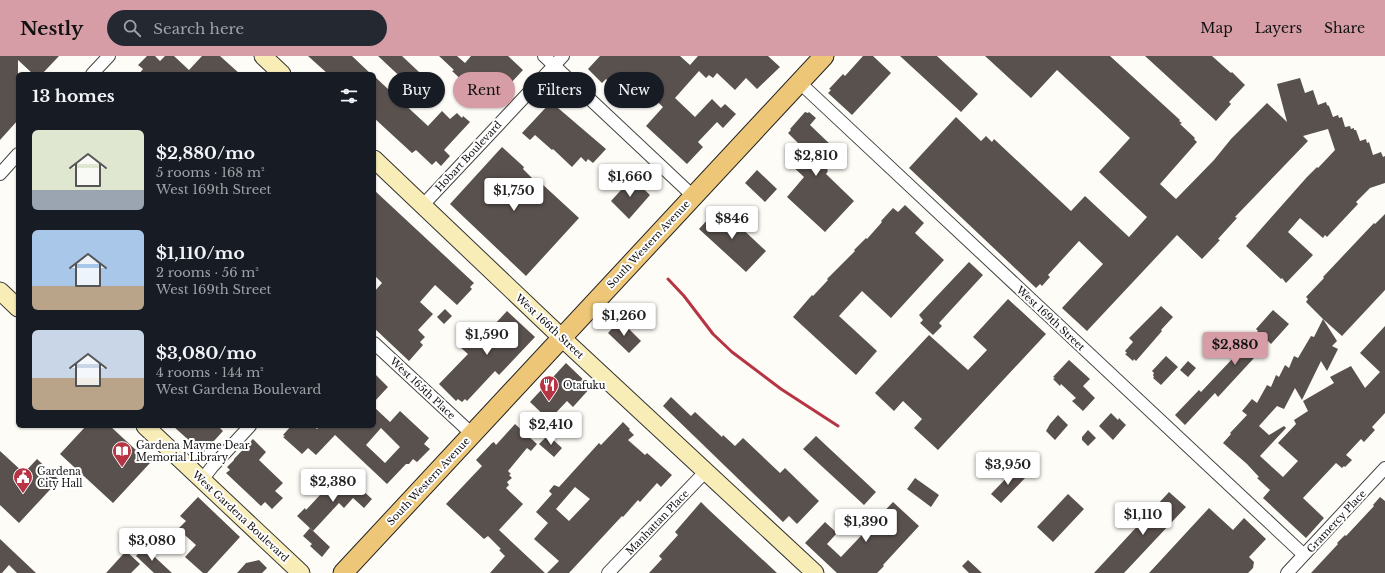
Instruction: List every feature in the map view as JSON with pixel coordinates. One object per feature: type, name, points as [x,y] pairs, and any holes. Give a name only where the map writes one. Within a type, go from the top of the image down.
[{"type":"main road","name":"South Western Avenue","points":[[343,573],[824,56]]},
{"type":"street","points":[[94,72],[109,56]]},
{"type":"street","points":[[263,56],[280,72]]},
{"type":"street","points":[[544,56],[693,196]]},
{"type":"street","name":"Hobart Boulevard","points":[[423,205],[563,56]]},
{"type":"street","name":"West 169th Street","points":[[799,82],[1304,555]]},
{"type":"street","points":[[0,174],[16,156]]},
{"type":"street","name":"West 166th Street","points":[[376,161],[561,337],[815,573]]},
{"type":"street","points":[[0,291],[16,306]]},
{"type":"street","name":"West 165th Place","points":[[376,345],[472,434]]},
{"type":"street","name":"West Gardena Boulevard","points":[[147,428],[301,573]]},
{"type":"street","points":[[202,480],[248,428]]},
{"type":"street","name":"Gramercy Place","points":[[1287,573],[1385,468]]},
{"type":"street","name":"Manhattan Place","points":[[608,573],[706,471]]},
{"type":"building","points":[[0,56],[59,56],[44,72],[31,72],[18,60],[18,72],[16,72],[16,122],[0,140]]},
{"type":"building","points":[[147,56],[155,56],[160,61],[165,56],[174,56],[189,70],[202,56],[220,56],[238,72],[141,72],[143,69],[138,65]]},
{"type":"building","points":[[308,56],[352,56],[369,72],[326,72]]},
{"type":"building","points":[[378,56],[402,56],[419,72],[395,72]]},
{"type":"building","points":[[439,56],[457,56],[465,63],[471,56],[508,56],[523,70],[515,79],[515,72],[452,71],[454,70]]},
{"type":"building","points":[[600,56],[680,56],[690,65],[698,56],[768,56],[780,67],[757,89],[746,78],[735,90],[717,73],[713,78],[709,75],[706,78],[699,71],[675,98],[695,117],[712,99],[721,108],[725,104],[736,114],[723,128],[717,122],[698,142],[703,147],[687,164],[646,126],[662,108],[664,108],[664,72],[604,72],[604,81],[602,83],[596,77],[596,72],[591,72],[588,69]]},
{"type":"building","points":[[863,56],[873,56],[891,73],[852,115],[828,93],[831,90],[829,89],[843,74],[845,76]]},
{"type":"building","points":[[900,56],[937,56],[978,94],[961,112]]},
{"type":"building","points":[[985,56],[1110,56],[1180,120],[1179,121],[1182,123],[1180,124],[1195,138],[1194,139],[1197,142],[1160,184],[1176,199],[1214,160],[1231,139],[1267,103],[1287,122],[1277,84],[1300,78],[1305,93],[1313,90],[1318,105],[1326,102],[1333,117],[1338,115],[1339,118],[1342,117],[1345,127],[1350,126],[1351,129],[1354,128],[1360,141],[1366,139],[1367,143],[1369,142],[1373,155],[1381,152],[1383,157],[1385,156],[1385,183],[1370,188],[1356,202],[1358,204],[1327,237],[1325,235],[1323,238],[1300,218],[1288,232],[1313,255],[1286,283],[1246,246],[1307,177],[1335,150],[1328,129],[1303,136],[1308,141],[1235,217],[1237,218],[1218,239],[1220,240],[1202,259],[1177,235],[1087,331],[1062,308],[1103,264],[1079,241],[1048,275],[1050,277],[1042,286],[1040,284],[1036,288],[909,168],[956,117],[981,141],[986,136],[992,142],[994,139],[1071,211],[1085,196],[1129,237],[1147,217],[1099,172],[1130,138],[1057,70],[1031,98]]},
{"type":"building","points":[[1145,56],[1212,56],[1245,85],[1229,102],[1231,104],[1216,121]]},
{"type":"building","points":[[376,78],[388,89],[388,108],[409,108],[428,126],[442,111],[450,119],[457,113],[462,118],[463,116],[470,122],[444,150],[450,156],[441,166],[436,161],[432,165],[416,150],[412,153],[376,120]]},
{"type":"building","points":[[545,108],[558,108],[606,149],[593,163],[588,159],[586,162],[581,157],[572,167],[535,135],[530,140],[522,133]]},
{"type":"building","points":[[805,112],[809,112],[816,118],[810,125],[833,147],[824,157],[832,164],[827,170],[828,171],[826,174],[854,201],[825,232],[787,197],[804,177],[789,163],[803,148],[788,133]]},
{"type":"building","points":[[502,147],[524,167],[523,169],[539,185],[541,183],[579,218],[526,276],[450,204]]},
{"type":"building","points":[[757,170],[777,189],[765,202],[745,183]]},
{"type":"building","points":[[632,178],[650,195],[629,219],[611,201]]},
{"type":"building","points":[[376,192],[474,283],[470,287],[472,289],[457,305],[435,285],[420,302],[433,314],[418,330],[425,337],[420,342],[423,345],[409,361],[376,330],[376,290],[382,283],[376,277]]},
{"type":"building","points":[[905,205],[924,223],[915,233],[944,260],[891,318],[862,291],[839,316],[877,351],[856,375],[793,317],[812,295],[813,296],[828,280],[827,279],[855,251],[854,250],[866,238],[867,239],[893,208],[898,212]]},
{"type":"building","points":[[719,207],[766,251],[746,272],[699,229]]},
{"type":"building","points":[[1385,214],[1385,290],[1342,336],[1306,302],[1308,299],[1306,297],[1374,223],[1375,224]]},
{"type":"building","points":[[969,262],[983,275],[939,323],[942,326],[933,335],[920,323],[923,320],[919,315]]},
{"type":"building","points":[[1008,299],[1046,334],[938,450],[914,428],[922,419],[903,401],[894,411],[875,393],[929,335],[968,370],[987,350],[973,337]]},
{"type":"building","points":[[1161,306],[1173,317],[1136,361],[1134,359],[1133,361],[1125,354],[1127,353],[1125,351],[1133,342],[1129,338]]},
{"type":"building","points":[[445,309],[452,316],[444,324],[437,317]]},
{"type":"building","points":[[1273,310],[1289,324],[1271,344],[1268,341],[1218,397],[1215,393],[1185,425],[1175,415],[1199,390],[1201,392],[1250,340],[1258,331],[1256,329]]},
{"type":"building","points":[[507,311],[535,337],[499,375],[495,371],[467,401],[465,399],[462,402],[458,399],[456,401],[439,384],[468,354],[460,347],[463,343],[471,335],[475,338],[490,322],[494,325]]},
{"type":"building","points":[[1323,319],[1337,341],[1332,346],[1338,349],[1327,371],[1321,361],[1302,400],[1295,388],[1284,409],[1277,406],[1259,426],[1269,435],[1284,426],[1286,428],[1260,456],[1283,477],[1298,461],[1278,443],[1296,424],[1294,420],[1308,411],[1303,401],[1334,383],[1330,377],[1351,366],[1365,388],[1380,372],[1360,353],[1385,326],[1385,413],[1372,427],[1375,430],[1364,442],[1361,439],[1346,455],[1352,460],[1342,468],[1336,463],[1303,498],[1324,518],[1306,538],[1263,498],[1270,490],[1257,478],[1259,477],[1247,464],[1223,443],[1247,415],[1242,411],[1252,399],[1257,403],[1267,385],[1271,387],[1276,375],[1279,377],[1285,365],[1289,368],[1294,356],[1298,358],[1311,336],[1314,337]]},
{"type":"building","points":[[620,320],[641,341],[629,353],[608,333]]},
{"type":"building","points":[[1166,356],[1178,367],[1161,385],[1153,378],[1154,373],[1152,371]]},
{"type":"building","points":[[1069,360],[1090,379],[1083,386],[1095,398],[1083,411],[1072,401],[1076,398],[1061,384],[1060,386],[1053,379],[1055,378],[1053,377]]},
{"type":"building","points":[[1188,361],[1196,368],[1188,377],[1180,370]]},
{"type":"building","points":[[566,363],[591,387],[573,407],[567,401],[549,420],[530,402]]},
{"type":"building","points":[[376,375],[388,387],[376,400]]},
{"type":"building","points":[[671,397],[691,416],[695,412],[722,437],[723,435],[735,446],[743,438],[780,473],[785,468],[819,501],[797,524],[789,516],[783,522],[663,406]]},
{"type":"building","points":[[376,409],[390,422],[400,411],[429,438],[424,444],[430,449],[417,462],[413,459],[409,464],[406,464],[387,484],[335,435],[316,455],[308,448],[302,454],[283,437],[289,428],[376,428]],"holes":[[[381,428],[400,447],[385,463],[366,445]]]},
{"type":"building","points":[[1111,413],[1126,425],[1113,440],[1099,426]]},
{"type":"building","points":[[1058,415],[1068,425],[1055,440],[1046,431]]},
{"type":"building","points":[[623,422],[634,435],[628,440],[645,455],[647,453],[672,475],[661,487],[657,483],[640,502],[638,500],[569,573],[547,573],[559,561],[534,539],[548,523],[536,512],[552,494],[549,491],[554,485],[559,487],[599,443],[601,445]],"holes":[[[575,487],[590,499],[569,521],[556,509]]]},
{"type":"building","points":[[515,424],[537,444],[531,451],[527,448],[508,471],[512,478],[507,482],[509,485],[506,488],[523,504],[499,530],[545,573],[490,573],[505,556],[499,550],[501,549],[488,536],[484,539],[446,504],[482,466],[476,460],[492,443],[494,442],[496,445]]},
{"type":"building","name":"Gardena Mayme Dear Memorial Library","points":[[84,428],[112,428],[150,463],[113,503],[60,454]]},
{"type":"building","points":[[175,428],[220,428],[223,431],[203,453]]},
{"type":"building","points":[[1088,430],[1096,438],[1088,446],[1082,440],[1082,437]]},
{"type":"building","points":[[548,435],[562,448],[554,457],[539,444]]},
{"type":"building","points":[[816,436],[876,492],[864,505],[803,449]]},
{"type":"building","points":[[253,439],[266,452],[259,460],[283,483],[275,491],[283,498],[272,509],[265,502],[261,506],[226,473],[230,470],[227,467]]},
{"type":"building","name":"Gardena City Hall","points":[[0,451],[24,473],[37,459],[59,480],[19,523],[0,505]]},
{"type":"building","points":[[1017,470],[1025,478],[1001,503],[991,494],[1012,472],[1014,474]]},
{"type":"building","points":[[348,477],[372,499],[364,508],[353,498],[344,508],[339,503],[313,531],[297,516],[305,508],[306,510],[320,495],[318,493],[325,485],[334,493]]},
{"type":"building","points":[[915,478],[939,495],[931,507],[907,489]]},
{"type":"building","points":[[1169,492],[1186,507],[1124,573],[1094,573]]},
{"type":"building","points":[[1068,494],[1084,509],[1053,542],[1037,527]]},
{"type":"building","points":[[198,497],[240,537],[207,573],[203,573],[185,557],[196,545],[178,529],[186,521],[180,516]]},
{"type":"building","points":[[1380,497],[1385,501],[1385,573],[1311,573],[1338,544],[1337,543],[1345,535],[1346,536],[1374,506],[1373,505]]},
{"type":"building","points":[[701,502],[777,573],[649,573],[662,559],[659,556],[678,535],[675,532]]},
{"type":"building","points":[[893,502],[919,526],[877,573],[837,573],[805,543],[825,522],[837,533],[827,544],[841,557]]},
{"type":"building","points":[[1209,508],[1233,530],[1244,518],[1266,539],[1249,557],[1254,562],[1253,568],[1248,573],[1149,573]]},
{"type":"building","points":[[310,528],[330,547],[322,557],[310,546],[312,544],[303,536]]},
{"type":"building","points":[[0,539],[36,573],[17,573],[9,565],[2,573],[0,573]]},
{"type":"building","points":[[144,547],[172,573],[154,573],[136,556]]},
{"type":"building","points":[[126,551],[140,564],[131,573],[106,573]]},
{"type":"building","points":[[259,560],[267,568],[262,573],[237,573],[246,563]]},
{"type":"building","points":[[968,560],[982,573],[969,573],[962,566]]},
{"type":"railway","points":[[668,279],[684,296],[713,334],[732,352],[781,389],[838,426]]},
{"type":"place","name":"Otafuku","points":[[549,402]]},
{"type":"place","name":"Gardena Mayme Dear Memorial Library","points":[[122,468]]},
{"type":"place","name":"Gardena City Hall","points":[[23,494]]}]
